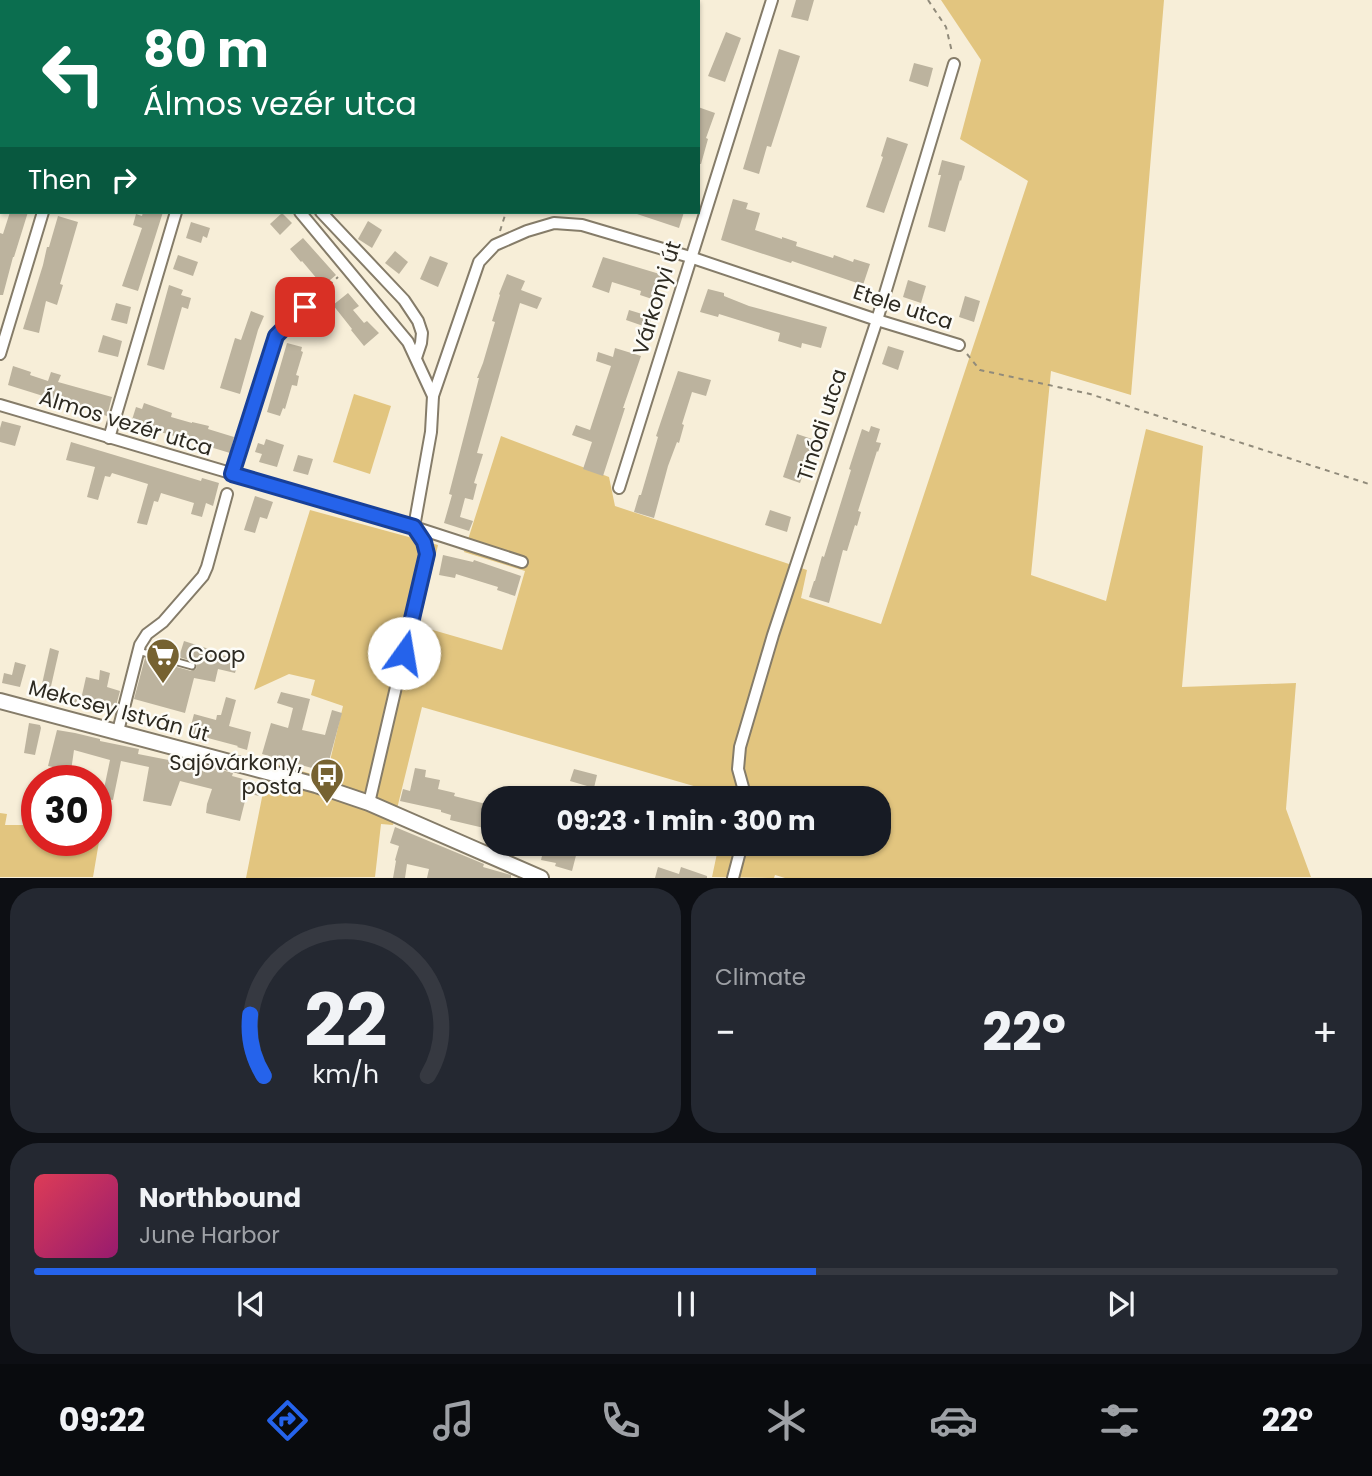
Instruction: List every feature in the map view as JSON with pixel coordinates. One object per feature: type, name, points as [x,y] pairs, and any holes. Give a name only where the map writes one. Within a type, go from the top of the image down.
[{"type":"street","name":"Várkonyi út","points":[[619,488],[772,0]]},
{"type":"street","name":"Tinódi utca","points":[[743,786],[738,769],[740,747],[773,635],[877,320],[954,64]]},
{"type":"street","points":[[0,354],[42,214]]},
{"type":"street","points":[[109,438],[175,214]]},
{"type":"street","points":[[302,214],[408,342],[433,396]]},
{"type":"street","points":[[323,214],[404,300],[418,321],[422,333],[416,358]]},
{"type":"street","name":"Etele utca","points":[[495,245],[554,223],[582,225],[690,257],[959,345]]},
{"type":"street","points":[[369,803],[427,554],[424,542],[414,527],[431,432],[433,396],[479,262],[495,245]]},
{"type":"street","points":[[232,474],[276,336],[305,307]]},
{"type":"street","name":"Álmos vezér utca","points":[[0,405],[414,527],[522,562]]},
{"type":"street","points":[[118,731],[140,645],[147,634],[163,622],[203,576],[227,494]]},
{"type":"street","name":"Mekcsey István út","points":[[0,701],[316,785],[369,803],[541,877]]},
{"type":"street","points":[[733,877],[739,856]]},
{"type":"lane","points":[[138,652],[192,666]]},
{"type":"path","points":[[928,0],[946,27],[954,64]]},
{"type":"path","points":[[495,245],[505,214]]},
{"type":"path","points":[[305,307],[348,269]]},
{"type":"path","name":"Etele utca","points":[[959,345],[980,370],[1090,394],[1372,485]]},
{"type":"shaded area","points":[[941,0],[1164,0],[1131,395],[1051,371],[1031,575],[1106,601],[1146,429],[1203,446],[1182,687],[1296,683],[1286,809],[1311,877],[712,877],[716,856],[891,856],[891,786],[694,786],[422,707],[393,825],[381,824],[375,877],[246,878],[269,762],[326,778],[343,706],[311,695],[315,680],[289,674],[254,690],[310,510],[438,545],[419,626],[502,650],[525,571],[464,552],[501,436],[609,477],[615,506],[807,570],[801,598],[881,624],[1028,181],[960,139],[981,60]]},
{"type":"shaded area","points":[[354,394],[391,406],[370,474],[333,462]]},
{"type":"shaded area","points":[[0,813],[7,814],[5,825],[21,825],[21,856],[97,856],[93,877],[0,877]]},
{"type":"building","points":[[796,0],[814,0],[808,21],[791,17]]},
{"type":"building","points":[[726,32],[741,38],[725,82],[708,76]]},
{"type":"building","points":[[779,49],[800,56],[771,147],[767,146],[759,174],[743,169]]},
{"type":"building","points":[[914,63],[933,68],[928,87],[909,81]]},
{"type":"building","points":[[700,108],[715,113],[700,164]]},
{"type":"building","points":[[887,137],[908,144],[884,213],[866,207]]},
{"type":"building","points":[[942,160],[965,166],[945,232],[928,227]]},
{"type":"building","points":[[733,199],[748,203],[746,209],[760,213],[755,230],[797,242],[796,246],[833,258],[834,255],[853,262],[854,259],[870,264],[863,285],[721,240]]},
{"type":"building","points":[[9,214],[27,214],[3,295],[0,295],[0,233],[3,234]]},
{"type":"building","points":[[136,214],[162,214],[138,291],[122,286],[142,228],[133,225]]},
{"type":"building","points":[[281,214],[292,223],[280,235],[270,224]]},
{"type":"building","points":[[637,214],[683,214],[679,228]]},
{"type":"building","points":[[58,216],[78,222],[60,284],[63,285],[57,305],[46,301],[39,333],[23,329]]},
{"type":"building","points":[[368,221],[382,230],[372,248],[358,239]]},
{"type":"building","points":[[191,222],[210,228],[207,238],[203,236],[201,243],[186,238]]},
{"type":"building","points":[[303,238],[336,275],[323,286],[290,249]]},
{"type":"building","points":[[395,251],[408,262],[399,274],[385,263]]},
{"type":"building","points":[[178,255],[198,262],[193,276],[173,269]]},
{"type":"building","points":[[430,256],[448,263],[438,287],[420,279]]},
{"type":"building","points":[[603,257],[663,275],[655,300],[640,295],[641,291],[612,282],[609,293],[592,287]]},
{"type":"building","points":[[507,274],[525,281],[521,290],[542,298],[537,309],[520,303],[477,453],[483,454],[474,483],[477,484],[473,500],[465,498],[460,517],[473,521],[469,531],[444,523],[477,378],[495,322],[492,321],[499,294]]},
{"type":"building","points":[[908,280],[926,286],[921,303],[903,297]]},
{"type":"building","points":[[169,285],[183,290],[181,295],[191,298],[188,309],[182,307],[164,370],[147,365]]},
{"type":"building","points":[[708,289],[724,293],[724,296],[749,306],[827,327],[821,348],[802,343],[801,348],[778,341],[780,333],[719,314],[718,317],[700,312]]},
{"type":"building","points":[[348,293],[359,306],[353,310],[364,323],[367,321],[379,333],[364,346],[333,305]]},
{"type":"building","points":[[965,296],[980,301],[974,322],[959,317]]},
{"type":"building","points":[[116,303],[131,307],[127,324],[111,320]]},
{"type":"building","points":[[629,310],[652,317],[649,328],[626,320]]},
{"type":"building","points":[[251,311],[264,316],[240,394],[220,388],[235,338],[241,340]]},
{"type":"building","points":[[103,335],[122,341],[118,357],[98,352]]},
{"type":"building","points":[[287,343],[302,347],[303,352],[296,375],[299,376],[297,386],[292,385],[285,409],[283,408],[280,416],[267,412]]},
{"type":"building","points":[[888,346],[904,351],[898,370],[882,364]]},
{"type":"building","points":[[615,348],[641,356],[603,476],[583,469],[592,442],[572,435],[576,425],[590,430],[611,366],[596,361],[598,352],[613,357]]},
{"type":"building","points":[[13,366],[48,381],[51,372],[61,375],[58,382],[112,397],[107,416],[8,385]]},
{"type":"building","points":[[678,371],[711,380],[706,396],[692,392],[679,443],[677,442],[668,466],[654,518],[634,512]]},
{"type":"building","points":[[144,403],[172,413],[171,417],[209,426],[208,429],[234,437],[230,453],[131,423],[136,407],[142,409]]},
{"type":"building","points":[[2,421],[21,426],[15,446],[0,442]]},
{"type":"building","points":[[871,426],[880,429],[876,442],[881,443],[858,511],[861,512],[857,526],[855,525],[847,551],[843,550],[829,603],[809,597],[822,556],[824,557],[862,429],[869,432]]},
{"type":"building","points":[[797,434],[815,440],[800,483],[783,477]]},
{"type":"building","points":[[266,439],[284,445],[277,467],[259,462],[262,454],[255,452],[258,443],[264,445]]},
{"type":"building","points":[[71,442],[201,481],[202,478],[219,483],[213,506],[206,503],[202,517],[191,514],[194,503],[161,493],[158,502],[154,501],[147,525],[137,523],[148,484],[112,473],[110,477],[105,476],[98,500],[87,497],[95,467],[66,460]]},
{"type":"building","points":[[298,455],[313,459],[308,475],[293,471]]},
{"type":"building","points":[[255,496],[273,502],[267,519],[260,517],[255,533],[244,530]]},
{"type":"building","points":[[770,510],[791,517],[787,532],[765,525]]},
{"type":"building","points":[[443,555],[473,562],[474,560],[521,576],[515,596],[497,590],[498,587],[456,574],[455,578],[439,575]]},
{"type":"building","name":"Coop","points":[[184,641],[209,649],[208,652],[239,659],[235,673],[218,669],[215,682],[194,678],[185,713],[134,699],[145,658],[191,671],[196,669],[195,662],[179,657]]},
{"type":"building","points":[[50,648],[59,651],[49,695],[40,693]]},
{"type":"building","points":[[15,662],[26,665],[20,687],[2,683],[4,673],[12,675]]},
{"type":"building","points":[[100,670],[110,673],[107,687],[120,691],[114,713],[65,700],[67,692],[82,695],[86,677],[99,680]]},
{"type":"building","points":[[281,692],[310,699],[302,730],[325,735],[332,710],[342,713],[326,772],[262,754],[271,723],[288,728],[293,708],[277,703]]},
{"type":"building","points":[[226,697],[236,700],[229,726],[251,732],[247,750],[189,733],[194,714],[216,720],[217,715],[221,715]]},
{"type":"building","points":[[29,723],[40,725],[41,728],[35,755],[24,753]]},
{"type":"building","points":[[57,730],[139,749],[138,754],[194,765],[195,763],[233,773],[232,776],[262,784],[259,796],[247,793],[240,821],[206,813],[212,789],[180,781],[171,806],[143,801],[149,767],[121,761],[113,800],[110,760],[74,750],[72,765],[48,765]]},
{"type":"building","points":[[415,768],[426,770],[425,777],[440,780],[438,789],[481,803],[481,827],[450,820],[451,815],[441,810],[400,801],[403,789],[410,791]]},
{"type":"building","points":[[574,769],[597,775],[594,786],[570,781]]},
{"type":"building","points":[[395,827],[484,864],[483,867],[511,875],[511,878],[427,878],[429,869],[407,864],[405,878],[393,878],[399,846],[390,843]]},
{"type":"building","points":[[542,856],[576,856],[572,871],[555,866],[556,863],[541,860]]},
{"type":"building","points":[[658,867],[679,874],[681,867],[707,878],[655,878]]},
{"type":"place","name":"Coop","points":[[163,685]]},
{"type":"place","name":"Sajóvárkony, posta","points":[[327,805]]},
{"type":"route","points":[[305,307],[276,336],[232,474],[414,527],[424,542],[427,554],[404,653]]}]
